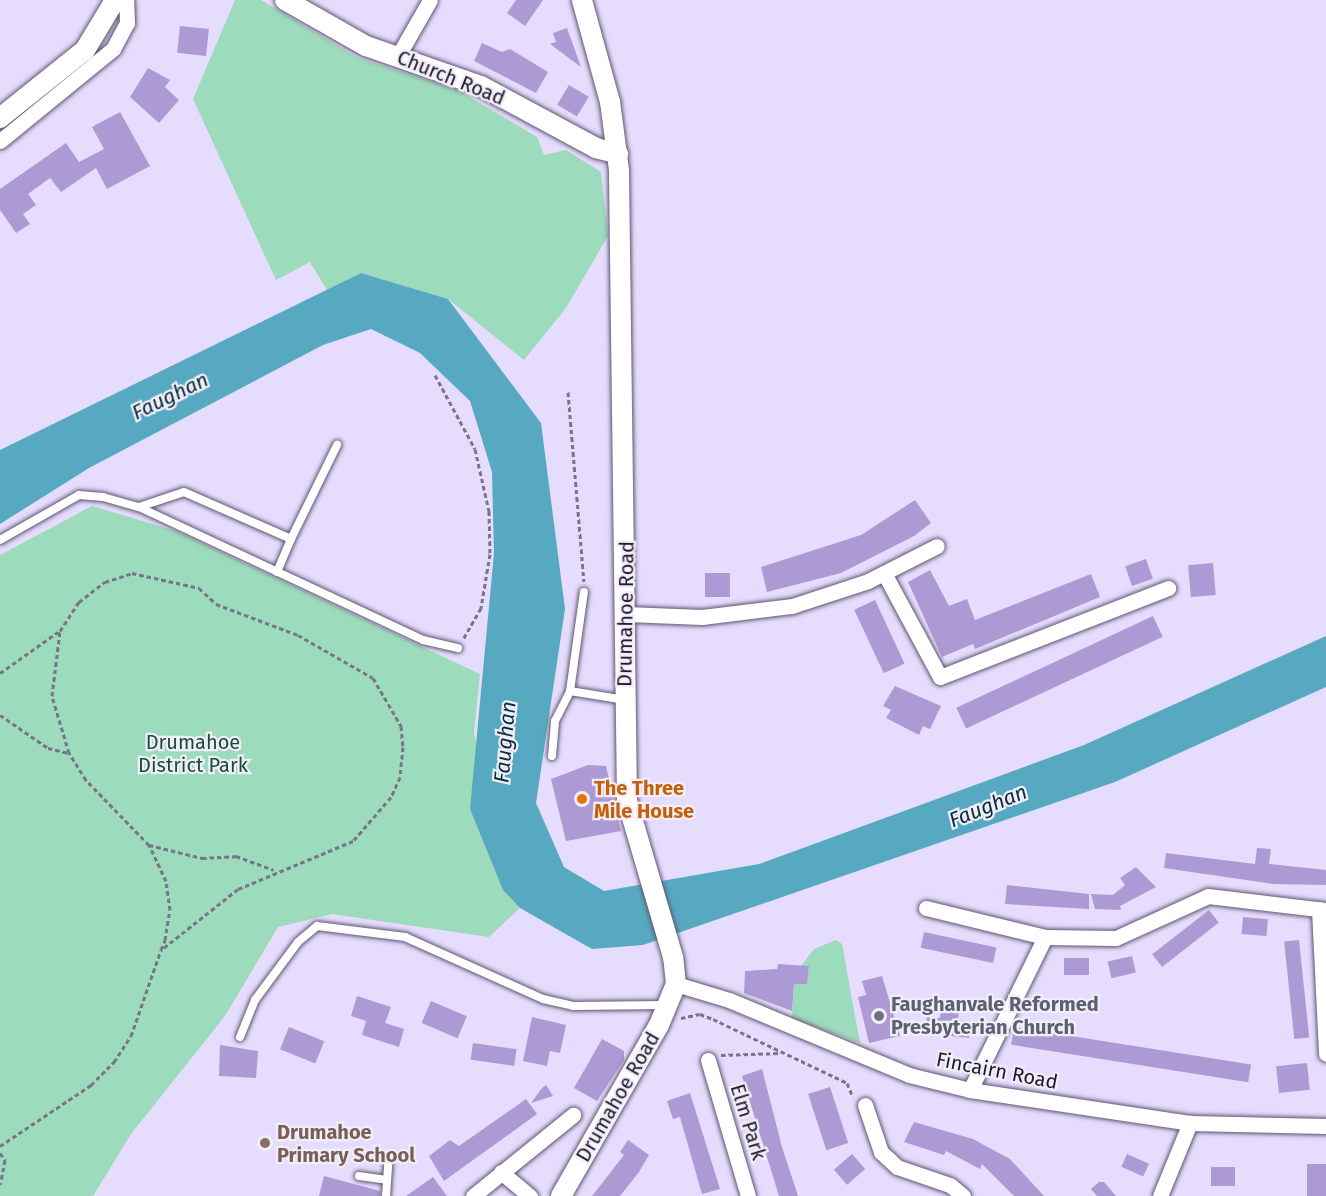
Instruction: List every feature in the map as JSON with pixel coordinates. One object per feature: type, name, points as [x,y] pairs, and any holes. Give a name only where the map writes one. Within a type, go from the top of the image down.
[{"type":"street","points":[[0,118],[85,50],[115,0]]},
{"type":"street","points":[[0,141],[98,65],[127,22],[126,0]]},
{"type":"street","name":"Church Road","points":[[285,0],[366,46],[481,86],[596,148],[618,154]]},
{"type":"street","points":[[399,56],[430,0]]},
{"type":"street","name":"Drumahoe Road","points":[[561,1196],[670,1005],[676,984],[673,957],[627,801],[618,154],[582,0]]},
{"type":"street","points":[[85,50],[98,65]]},
{"type":"street","points":[[626,614],[702,617],[792,606],[884,573],[937,546]]},
{"type":"street","points":[[884,573],[940,677],[1168,588]]},
{"type":"street","points":[[926,908],[1044,936],[1116,938],[1208,896],[1323,910],[1326,1054]]},
{"type":"street","points":[[970,1090],[1044,936]]},
{"type":"street","name":"Fincairn Road","points":[[676,984],[729,1000],[909,1074],[970,1090],[1190,1123],[1326,1126]]},
{"type":"street","name":"Elm Park","points":[[708,1060],[748,1196]]},
{"type":"street","points":[[865,1105],[881,1152],[897,1167],[950,1185],[963,1196]]},
{"type":"street","points":[[473,1196],[573,1115]]},
{"type":"street","points":[[1160,1196],[1190,1123]]},
{"type":"street","points":[[501,1172],[530,1196]]},
{"type":"lane","points":[[277,572],[337,445]]},
{"type":"lane","points":[[139,507],[184,492],[291,539]]},
{"type":"lane","points":[[0,540],[79,495],[139,507],[423,640],[458,648]]},
{"type":"lane","points":[[552,756],[555,721],[570,691],[584,592]]},
{"type":"lane","points":[[570,691],[625,700]]},
{"type":"lane","points":[[240,1037],[255,1000],[298,942],[317,926],[405,937],[543,999],[573,1006],[670,1005]]},
{"type":"lane","points":[[386,1196],[388,1164]]},
{"type":"lane","points":[[359,1176],[387,1180]]},
{"type":"path","points":[[435,375],[463,421],[489,511],[490,554],[481,608],[458,648]]},
{"type":"path","points":[[568,392],[585,542],[584,592]]},
{"type":"path","points":[[0,673],[60,631],[79,602],[105,582],[132,573],[158,576],[199,588],[216,604],[298,635],[373,678],[401,726],[400,777],[391,798],[353,841],[325,857],[274,870],[210,908],[161,950]]},
{"type":"path","points":[[0,1146],[91,1085],[114,1062],[131,1036],[161,950],[171,910],[166,881],[149,845],[86,780],[69,753],[52,696],[60,631]]},
{"type":"path","points":[[0,715],[48,748],[69,753]]},
{"type":"path","points":[[149,845],[202,858],[236,856],[274,870]]},
{"type":"path","points":[[659,1025],[700,1014],[847,1083],[850,1096],[865,1105]]},
{"type":"path","points":[[708,1060],[723,1054],[781,1053]]},
{"type":"path","points":[[0,1153],[4,1160],[0,1185]]},
{"type":"green space","points":[[235,0],[261,0],[358,58],[458,90],[537,137],[544,155],[566,150],[601,172],[608,236],[566,308],[524,360],[448,299],[361,273],[327,290],[310,262],[276,280],[193,99]]},
{"type":"green space","name":"Drumahoe District Park","points":[[92,506],[176,531],[480,674],[474,732],[503,890],[520,908],[489,937],[332,914],[278,927],[225,1016],[131,1134],[93,1196],[0,1196],[0,555]]},
{"type":"green space","points":[[836,940],[842,944],[860,1043],[792,1018],[794,984],[807,984],[809,966],[801,966],[814,949]]},
{"type":"water","name":"Faughan","points":[[361,273],[448,299],[541,423],[565,609],[536,803],[564,867],[604,891],[759,864],[1084,745],[1326,636],[1326,687],[1115,782],[643,945],[592,949],[520,908],[503,890],[470,809],[494,553],[492,472],[470,401],[420,353],[371,329],[323,345],[89,468],[0,524],[0,450]]},
{"type":"building","points":[[516,0],[543,0],[525,26],[507,13]]},
{"type":"building","points":[[180,26],[209,29],[206,56],[177,53]]},
{"type":"building","points":[[567,28],[581,67],[550,44],[556,42],[553,33]]},
{"type":"building","points":[[482,43],[502,52],[510,49],[548,72],[536,93],[474,61]]},
{"type":"building","points":[[148,68],[170,80],[165,87],[179,100],[159,123],[130,97]]},
{"type":"building","points":[[569,85],[589,97],[577,117],[557,105]]},
{"type":"building","points":[[120,112],[150,166],[107,189],[96,168],[61,192],[50,178],[28,194],[36,205],[23,214],[30,224],[16,233],[0,210],[0,189],[66,143],[79,162],[104,149],[92,127]]},
{"type":"building","points":[[915,500],[931,523],[914,536],[841,573],[767,592],[761,567],[861,535]]},
{"type":"building","points":[[1146,559],[1153,579],[1132,586],[1125,566]]},
{"type":"building","points":[[1213,563],[1216,595],[1191,597],[1188,565]]},
{"type":"building","points":[[930,570],[949,606],[967,599],[975,620],[1091,574],[1100,597],[975,649],[973,644],[942,657],[908,582]]},
{"type":"building","points":[[705,573],[730,573],[730,597],[705,597]]},
{"type":"building","points":[[875,600],[905,663],[884,673],[854,610]]},
{"type":"building","points":[[1153,616],[1163,637],[966,729],[956,708]]},
{"type":"building","points":[[895,686],[941,706],[930,729],[923,726],[919,735],[886,718],[891,710],[883,706]]},
{"type":"building","name":"The Three Mile House","points":[[588,765],[606,766],[621,831],[566,841],[551,779]]},
{"type":"building","points":[[1257,848],[1271,849],[1269,864],[1326,870],[1326,885],[1273,884],[1164,868],[1166,853],[1255,864]]},
{"type":"building","points":[[1136,867],[1156,887],[1120,906],[1121,910],[1095,909],[1091,894],[1113,895],[1125,885],[1120,878]]},
{"type":"building","points":[[1007,885],[1089,894],[1089,909],[1005,904]]},
{"type":"building","points":[[1209,910],[1219,923],[1162,967],[1152,954]]},
{"type":"building","points":[[1243,917],[1268,919],[1266,936],[1242,934]]},
{"type":"building","points":[[924,932],[996,947],[993,963],[921,948]]},
{"type":"building","points":[[1299,940],[1309,1037],[1294,1039],[1284,942]]},
{"type":"building","points":[[1132,956],[1136,973],[1111,978],[1108,962]]},
{"type":"building","points":[[1064,958],[1089,958],[1089,975],[1064,975]]},
{"type":"building","points":[[778,964],[809,966],[807,984],[794,984],[792,1011],[744,993],[745,971],[777,969]]},
{"type":"building","name":"Faughanvale Reformed Presbyterian Church","points":[[882,976],[900,1036],[869,1043],[858,997],[866,995],[862,981]]},
{"type":"building","points":[[357,996],[391,1007],[385,1023],[404,1029],[399,1047],[362,1035],[366,1021],[351,1016]]},
{"type":"building","points":[[942,999],[960,1001],[958,1020],[971,1022],[969,1038],[925,1033],[927,1016],[940,1018]]},
{"type":"building","points":[[431,1001],[467,1016],[458,1038],[422,1023]]},
{"type":"building","points":[[532,1017],[566,1025],[560,1053],[550,1051],[547,1066],[523,1061]]},
{"type":"building","points":[[289,1027],[324,1041],[315,1063],[280,1049]]},
{"type":"building","points":[[1014,1027],[1251,1065],[1248,1082],[1011,1045]]},
{"type":"building","points":[[602,1039],[624,1051],[624,1060],[597,1101],[574,1088]]},
{"type":"building","points":[[473,1043],[517,1049],[514,1066],[471,1060]]},
{"type":"building","points":[[220,1045],[258,1051],[256,1078],[219,1076]]},
{"type":"building","points":[[1307,1063],[1310,1090],[1279,1093],[1276,1066]]},
{"type":"building","points":[[762,1069],[782,1147],[798,1196],[779,1196],[742,1076]]},
{"type":"building","points":[[546,1085],[553,1096],[531,1103],[542,1088]]},
{"type":"building","points":[[830,1087],[848,1143],[826,1150],[808,1094]]},
{"type":"building","points":[[690,1093],[720,1189],[702,1194],[680,1117],[673,1119],[667,1101]]},
{"type":"building","points":[[526,1099],[537,1114],[444,1181],[429,1156],[450,1140],[459,1146]]},
{"type":"building","points":[[914,1122],[973,1139],[1010,1159],[1044,1196],[1014,1196],[982,1164],[980,1169],[946,1151],[944,1155],[904,1142]]},
{"type":"building","points":[[628,1140],[649,1155],[639,1172],[620,1196],[592,1196],[624,1155],[620,1152]]},
{"type":"building","points":[[852,1154],[865,1169],[847,1185],[834,1170]]},
{"type":"building","points":[[1127,1154],[1149,1164],[1143,1177],[1121,1167]]},
{"type":"building","points":[[1307,1164],[1326,1164],[1326,1196],[1307,1196]]},
{"type":"building","points":[[1211,1167],[1235,1167],[1235,1186],[1211,1186]]},
{"type":"building","points":[[324,1176],[380,1191],[380,1196],[319,1196]]},
{"type":"building","points":[[433,1177],[447,1196],[406,1196]]},
{"type":"building","points":[[1099,1182],[1104,1182],[1116,1196],[1097,1196],[1091,1189]]},
{"type":"place","name":"The Three Mile House","points":[[582,799]]},
{"type":"place","name":"Faughanvale Reformed Presbyterian Church","points":[[879,1016]]},
{"type":"place","name":"Drumahoe Primary School","points":[[265,1143]]}]
